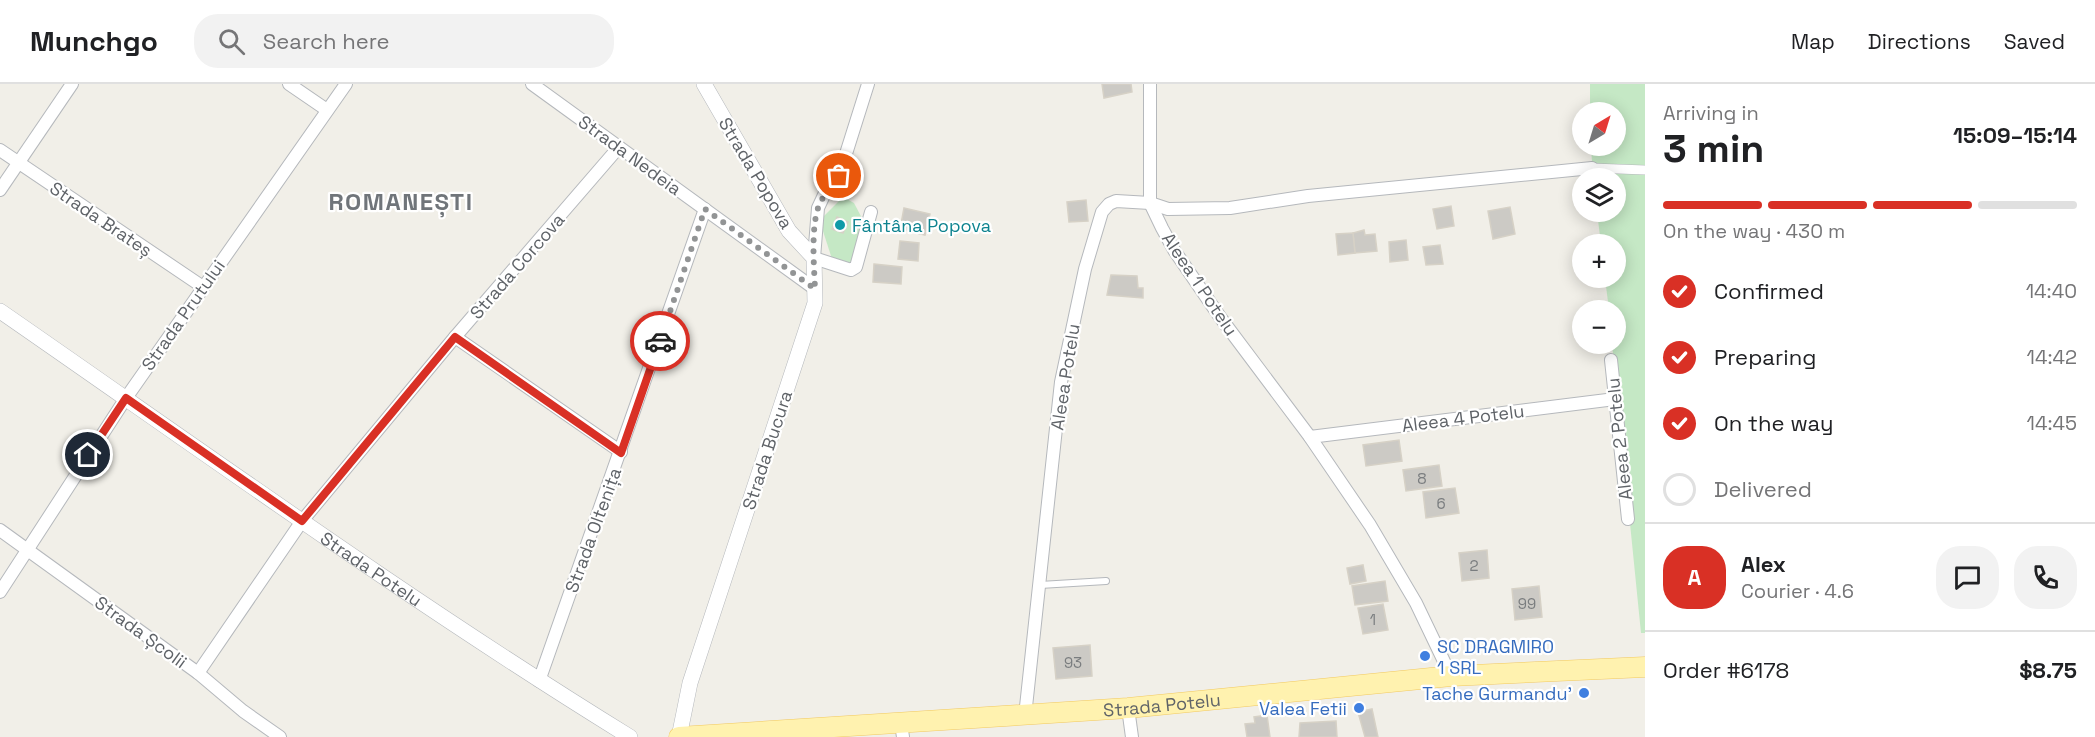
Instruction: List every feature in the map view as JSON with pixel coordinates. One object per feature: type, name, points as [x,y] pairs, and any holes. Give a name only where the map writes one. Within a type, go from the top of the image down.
[{"type":"main road","name":"Strada Potelu","points":[[679,737],[902,730],[1025,716],[1451,676],[1644,670]]},
{"type":"street","points":[[0,190],[72,84]]},
{"type":"street","points":[[289,84],[327,110]]},
{"type":"street","name":"Strada Prutului","points":[[0,592],[126,398],[346,84]]},
{"type":"street","name":"Strada Nedeia","points":[[532,84],[815,289]]},
{"type":"street","name":"Strada Popova","points":[[704,84],[789,231],[814,258]]},
{"type":"street","points":[[868,84],[839,176],[825,193],[818,208],[814,258],[851,270],[856,267],[871,212]]},
{"type":"street","points":[[1150,84],[1150,203]]},
{"type":"street","name":"Strada Corcova","points":[[198,673],[302,521],[455,337],[619,147]]},
{"type":"street","name":"Strada Brateș","points":[[0,150],[202,287]]},
{"type":"street","points":[[1626,169],[1645,170]]},
{"type":"street","name":"Aleea 1 Potelu","points":[[1150,203],[1167,209],[1230,208],[1308,196],[1572,170]]},
{"type":"street","name":"Aleea Potelu","points":[[1025,716],[1060,382],[1085,269],[1102,212],[1109,204],[1116,201],[1150,203]]},
{"type":"street","name":"Aleea 1 Potelu","points":[[1150,203],[1174,250],[1220,317],[1310,437],[1370,525],[1416,603],[1451,676]]},
{"type":"street","name":"Strada Oltenița","points":[[539,681],[705,209]]},
{"type":"street","name":"Strada Bucura","points":[[679,737],[690,683],[815,303],[814,258]]},
{"type":"street","name":"Strada Potelu","points":[[0,310],[302,521],[539,681],[630,737]]},
{"type":"street","points":[[455,337],[621,453]]},
{"type":"street","name":"Aleea 2 Potelu","points":[[1611,360],[1628,519]]},
{"type":"street","name":"Aleea 4 Potelu","points":[[1310,437],[1615,399]]},
{"type":"street","name":"Strada Școlii","points":[[0,530],[198,673],[243,711],[280,737]]},
{"type":"street","points":[[1128,708],[1132,737]]},
{"type":"lane","points":[[1040,585],[1106,581]]},
{"type":"green space","points":[[1590,84],[1645,84],[1645,633],[1641,633],[1613,354],[1626,354],[1626,300],[1608,300],[1606,288],[1626,288],[1626,234],[1600,234],[1598,222],[1626,222],[1626,168],[1592,168],[1592,156],[1626,156],[1626,102],[1590,102]]},
{"type":"green space","points":[[843,197],[854,203],[864,222],[850,264],[832,259],[822,228],[824,216]]},
{"type":"building","points":[[1102,84],[1131,84],[1132,92],[1104,98]]},
{"type":"building","points":[[1086,200],[1088,221],[1069,222],[1067,202]]},
{"type":"building","points":[[1451,206],[1454,226],[1437,229],[1433,209]]},
{"type":"building","points":[[1510,207],[1515,234],[1493,239],[1488,211]]},
{"type":"building","points":[[904,208],[930,214],[925,235],[900,229]]},
{"type":"building","name":"Fântâna Popova","points":[[837,217],[848,222],[843,233],[832,229]]},
{"type":"building","points":[[1364,230],[1365,235],[1375,234],[1377,251],[1355,253],[1353,233]]},
{"type":"building","points":[[1353,233],[1355,253],[1338,255],[1336,234]]},
{"type":"building","points":[[1406,240],[1408,260],[1390,262],[1389,242]]},
{"type":"building","points":[[900,241],[919,243],[918,261],[898,259]]},
{"type":"building","points":[[1440,245],[1443,264],[1426,265],[1423,247]]},
{"type":"building","points":[[874,264],[902,267],[901,284],[873,282]]},
{"type":"building","points":[[1111,275],[1137,276],[1138,288],[1143,288],[1143,298],[1107,295]]},
{"type":"building","points":[[1399,440],[1402,461],[1366,466],[1363,445]]},
{"type":"building","points":[[1439,465],[1442,486],[1406,491],[1403,470]]},
{"type":"building","points":[[1455,488],[1459,513],[1426,518],[1423,492]]},
{"type":"building","points":[[1487,550],[1489,578],[1462,581],[1459,553]]},
{"type":"building","points":[[1363,565],[1366,581],[1350,584],[1347,568]]},
{"type":"building","points":[[1385,581],[1388,601],[1355,605],[1352,586]]},
{"type":"building","points":[[1539,586],[1542,617],[1515,620],[1512,589]]},
{"type":"building","points":[[1383,604],[1388,630],[1363,634],[1358,608]]},
{"type":"building","points":[[1090,645],[1092,676],[1056,679],[1053,648]]},
{"type":"building","points":[[1372,709],[1378,737],[1365,737],[1358,712]]},
{"type":"building","points":[[1267,715],[1270,737],[1247,737],[1245,724],[1255,723],[1254,717]]},
{"type":"building","points":[[1336,721],[1337,737],[1299,737],[1300,723]]},
{"type":"way so far","points":[[660,341],[705,209],[815,289],[815,225],[818,208],[825,193],[839,176]]},
{"type":"place","name":"Fântâna Popova","points":[[840,225]]},
{"type":"place","name":"SC DRAGMIRO 1 SRL","points":[[1425,656]]},
{"type":"place","name":"Tache Gurmandu'","points":[[1584,693]]},
{"type":"place","name":"Valea Fetii","points":[[1359,708]]},
{"type":"district","name":"ROMANEȘTI","points":[[401,201]]},
{"type":"route","points":[[88,455],[126,398],[302,521],[455,337],[621,453],[660,341]]}]
